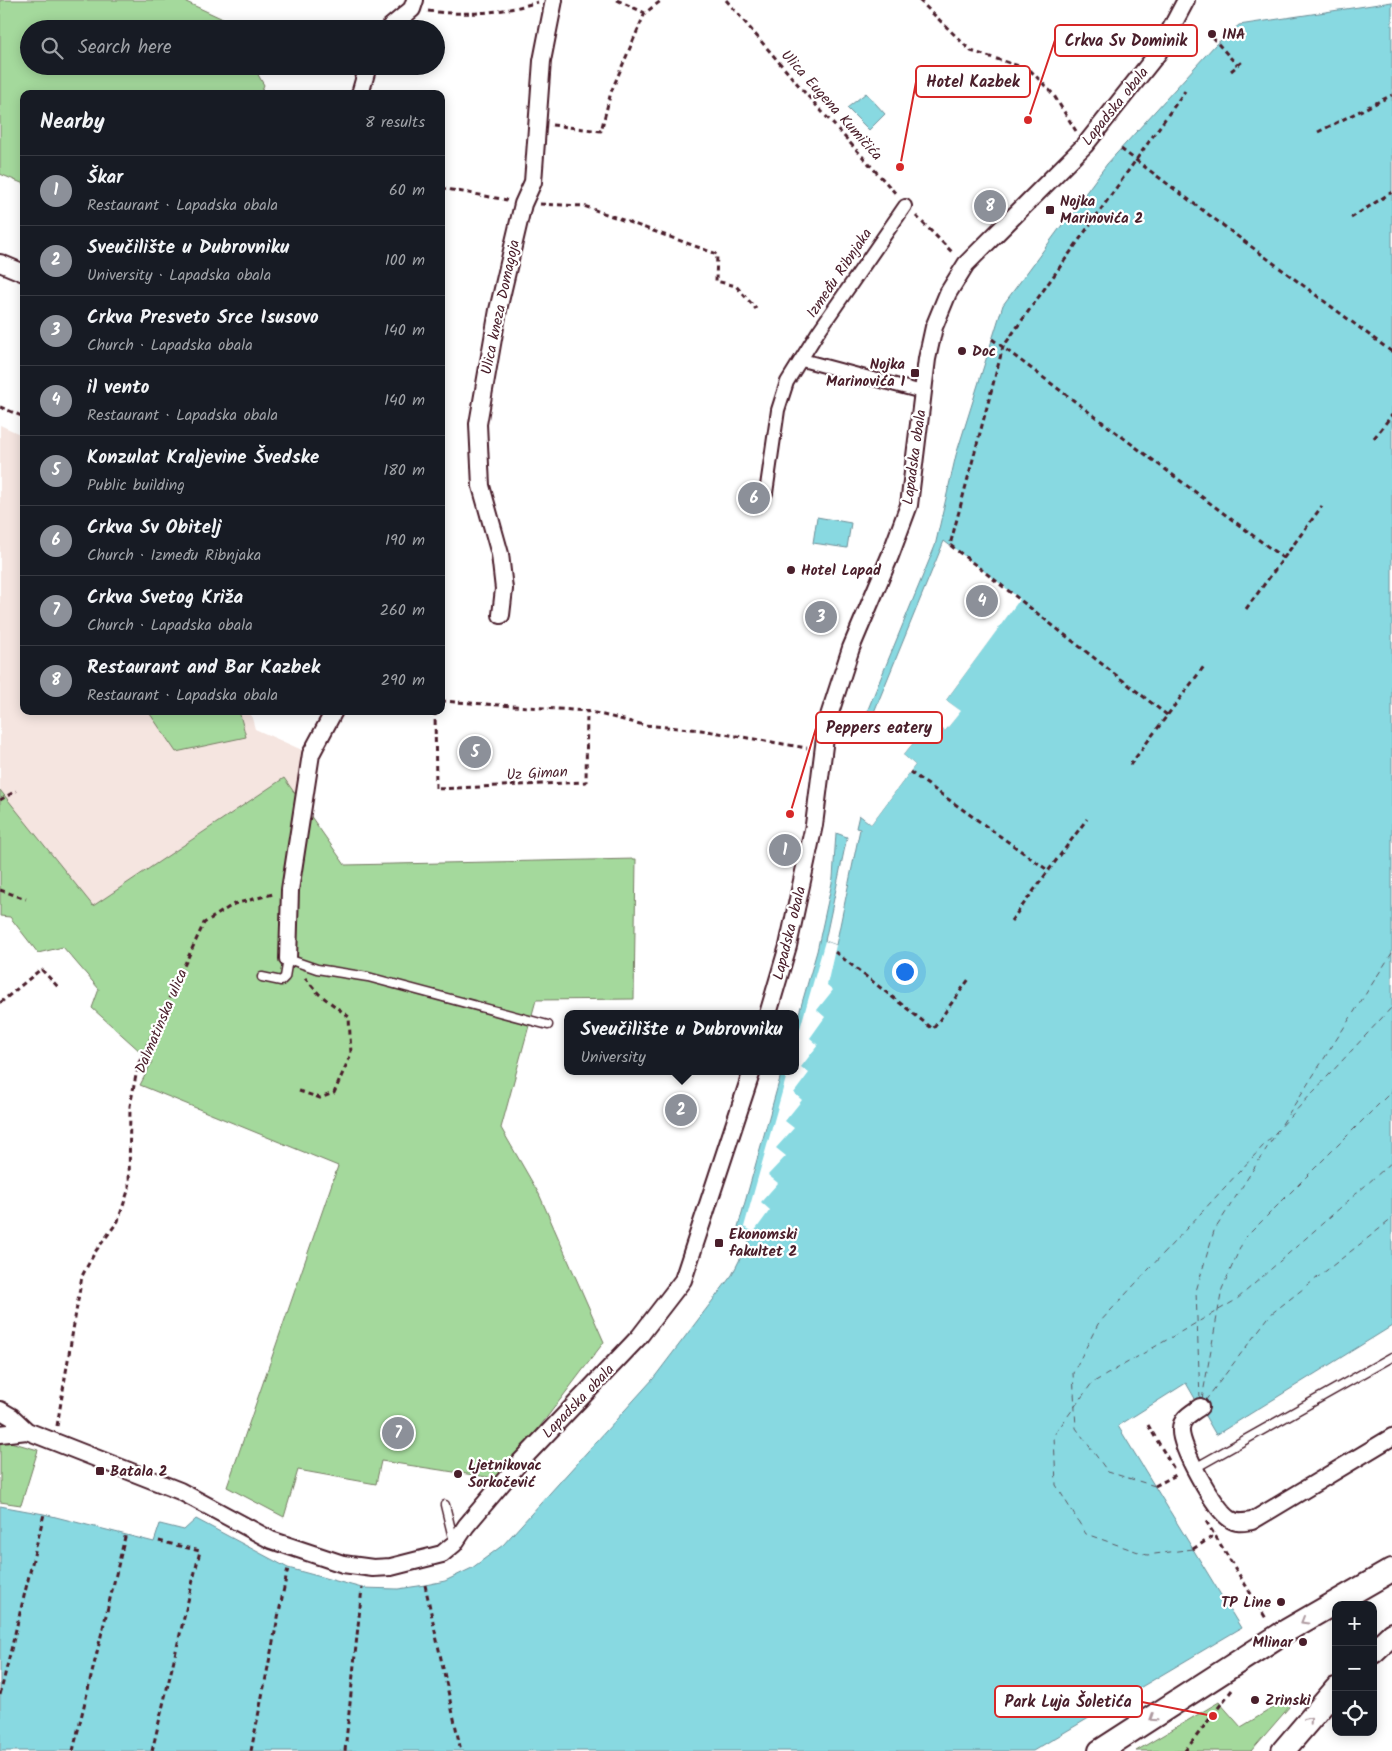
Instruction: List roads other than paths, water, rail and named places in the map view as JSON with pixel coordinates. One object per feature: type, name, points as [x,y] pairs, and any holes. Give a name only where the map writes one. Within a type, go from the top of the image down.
[{"type":"main road","points":[[1100,1751],[1286,1632],[1392,1570]]},
{"type":"main road","points":[[1377,1648],[1392,1634]]},
{"type":"main road","points":[[1283,1751],[1335,1691]]},
{"type":"street","name":"Ulica kneza Domagoja","points":[[501,615],[504,589],[500,554],[481,486],[478,424],[498,310],[523,204],[533,182],[542,61],[554,0]]},
{"type":"street","name":"Lapadska obala","points":[[769,1010],[788,946],[814,824],[827,722],[842,674],[909,504],[922,392],[934,327],[948,293],[966,264],[1085,144],[1158,53],[1186,0]]},
{"type":"street","points":[[398,20],[414,5]]},
{"type":"street","points":[[361,90],[365,75]]},
{"type":"street","name":"Između Ribnjaka","points":[[766,493],[778,410],[787,382],[823,325],[905,206]]},
{"type":"street","points":[[0,263],[20,271]]},
{"type":"street","points":[[802,360],[922,392]]},
{"type":"street","points":[[288,959],[290,890],[311,754],[332,715]]},
{"type":"street","name":"Lapadska obala","points":[[0,1410],[12,1417],[27,1430],[180,1491],[271,1540],[343,1564],[391,1568],[442,1554],[454,1544],[466,1526],[520,1462],[640,1337],[683,1280],[751,1075]]},
{"type":"street","points":[[1200,1407],[1185,1418],[1180,1427],[1182,1442],[1195,1468],[1219,1507],[1229,1519],[1240,1523],[1252,1521],[1392,1437]]},
{"type":"street","name":"Lapadska obala","points":[[3,1432],[27,1430]]},
{"type":"lane","points":[[262,977],[280,982],[286,977],[288,959],[317,969],[368,977],[548,1025]]},
{"type":"lane","points":[[1195,1468],[1391,1360]]},
{"type":"lane","points":[[445,1505],[454,1544]]},
{"type":"water","points":[[1392,2],[1392,1326],[1216,1435],[1186,1383],[1118,1426],[1241,1628],[1033,1751],[0,1751],[0,1506],[44,1514],[154,1542],[160,1524],[184,1530],[196,1519],[288,1568],[362,1588],[398,1589],[445,1581],[472,1568],[503,1545],[653,1379],[732,1275],[750,1239],[736,1234],[781,1075],[799,1075],[799,1013],[817,951],[833,878],[836,833],[847,837],[825,941],[836,945],[860,829],[856,828],[859,815],[871,824],[915,765],[903,755],[932,720],[945,731],[960,711],[946,700],[1019,599],[944,541],[863,739],[857,736],[935,546],[956,455],[1003,305],[1107,164],[1215,45],[1239,25]]},
{"type":"water","points":[[866,93],[885,114],[869,130],[847,108]]},
{"type":"water","points":[[817,517],[851,523],[847,548],[813,543]]},
{"type":"place","name":"INA","points":[[1212,34]]},
{"type":"place","name":"Crkva Sv Dominik","points":[[1028,120]]},
{"type":"place","name":"Hotel Kazbek","points":[[900,167]]},
{"type":"place","name":"Restaurant and Bar Kazbek","points":[[990,206]]},
{"type":"place","name":"Nojka Marinovića 2","points":[[1050,210]]},
{"type":"place","name":"Doc","points":[[962,351]]},
{"type":"place","name":"Nojka Marinovića 1","points":[[915,373]]},
{"type":"place","name":"Crkva Sv Obitelj","points":[[754,498]]},
{"type":"place","name":"Hotel Lapad","points":[[791,570]]},
{"type":"place","name":"il vento","points":[[982,601]]},
{"type":"place","name":"Crkva Presveto Srce Isusovo","points":[[821,617]]},
{"type":"place","name":"Konzulat Kraljevine Švedske","points":[[475,752]]},
{"type":"place","name":"Peppers eatery","points":[[790,814]]},
{"type":"place","name":"Škar","points":[[785,850]]},
{"type":"place","name":"Sveučilište u Dubrovniku","points":[[681,1110]]},
{"type":"place","name":"Ekonomski fakultet 2","points":[[719,1243]]},
{"type":"place","name":"Crkva Svetog Križa","points":[[398,1433]]},
{"type":"place","name":"Batala 2","points":[[100,1471]]},
{"type":"place","name":"Ljetnikovac Sorkočević","points":[[458,1474]]},
{"type":"place","name":"TP Line","points":[[1281,1602]]},
{"type":"place","name":"Mlinar","points":[[1303,1642]]},
{"type":"place","name":"Zrinski","points":[[1255,1700]]},
{"type":"place","name":"Park Luja Šoletića","points":[[1213,1716]]}]
